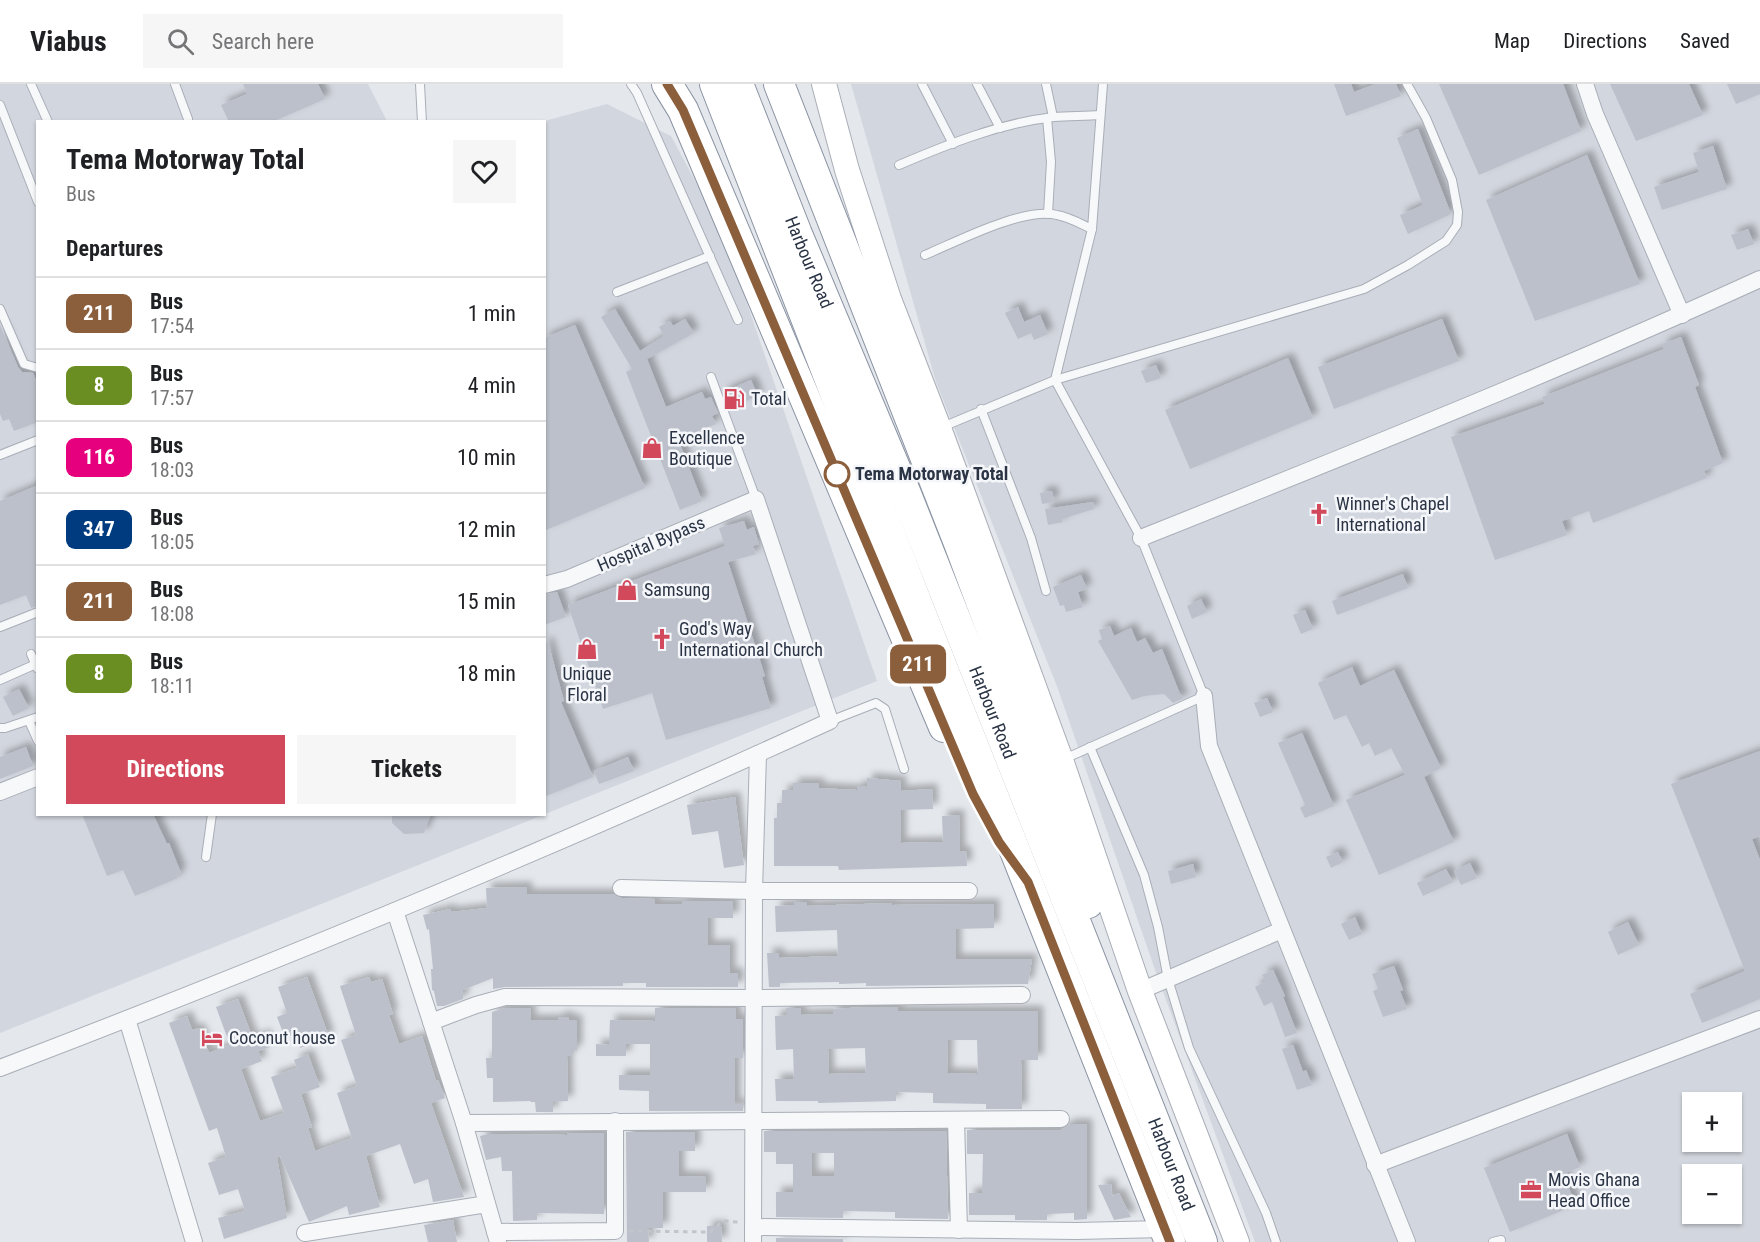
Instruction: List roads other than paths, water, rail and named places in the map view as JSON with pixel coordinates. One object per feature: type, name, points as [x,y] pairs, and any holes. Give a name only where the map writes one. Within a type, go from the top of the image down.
[{"type":"highway","points":[[667,84],[679,97],[973,794],[1005,850],[1028,882]]},
{"type":"highway","name":"Harbour Road","points":[[716,84],[918,606],[1167,1235]]},
{"type":"highway","name":"Harbour Road","points":[[738,84],[945,593],[1202,1242]]},
{"type":"highway","points":[[784,92],[960,543],[1012,687],[1110,967],[1125,1050]]},
{"type":"street","name":"Harbour Road","points":[[824,84],[847,170],[889,299],[1061,760],[1140,991],[1237,1242]]},
{"type":"street","points":[[1585,84],[1595,114],[1682,315]]},
{"type":"street","points":[[1141,538],[1441,418],[1682,315],[1760,279]]},
{"type":"street","points":[[0,1068],[395,911],[830,721],[756,499]]},
{"type":"street","name":"Hospital Bypass","points":[[546,584],[567,579],[756,499]]},
{"type":"street","points":[[1204,696],[1209,746],[1407,1242]]},
{"type":"street","points":[[758,754],[754,891],[753,1235],[958,1230],[1076,1236],[1167,1235]]},
{"type":"street","points":[[0,792],[36,778]]},
{"type":"street","points":[[621,888],[754,891],[969,891]]},
{"type":"street","points":[[395,911],[464,1123],[496,1237],[615,1231],[615,1121]]},
{"type":"street","points":[[1140,991],[1282,930]]},
{"type":"street","points":[[431,1022],[505,997],[755,998],[1022,995]]},
{"type":"street","points":[[1375,1165],[1760,1018]]},
{"type":"street","points":[[127,1019],[194,1242]]},
{"type":"street","points":[[464,1123],[1060,1119]]},
{"type":"street","points":[[956,1120],[958,1230]]},
{"type":"street","points":[[305,1233],[487,1203]]},
{"type":"lane","points":[[31,84],[47,120]]},
{"type":"lane","points":[[175,84],[188,119]]},
{"type":"lane","points":[[420,84],[422,120]]},
{"type":"lane","points":[[631,84],[638,93],[738,320]]},
{"type":"lane","points":[[922,84],[953,144]]},
{"type":"lane","points":[[977,84],[1000,128]]},
{"type":"lane","points":[[1046,84],[1050,118],[1048,214]]},
{"type":"lane","points":[[1061,760],[1204,696],[1141,538],[1055,380],[1092,229],[1103,84]]},
{"type":"lane","points":[[939,428],[1055,380],[1364,289],[1446,241],[1457,225],[1458,212],[1452,180],[1426,118],[1407,84]]},
{"type":"lane","points":[[0,105],[36,197]]},
{"type":"lane","points":[[899,165],[1000,128],[1050,118],[1100,115]]},
{"type":"lane","points":[[925,255],[1020,216],[1038,213],[1057,215],[1092,229]]},
{"type":"lane","points":[[617,292],[710,256]]},
{"type":"lane","points":[[0,309],[24,364],[36,367]]},
{"type":"lane","points":[[711,377],[756,499]]},
{"type":"lane","points":[[981,409],[1031,538],[1046,591]]},
{"type":"lane","points":[[0,455],[36,441]]},
{"type":"lane","points":[[0,627],[36,613]]},
{"type":"lane","points":[[31,654],[36,664]]},
{"type":"lane","points":[[0,680],[36,666]]},
{"type":"lane","points":[[830,721],[876,702],[885,709],[904,769]]},
{"type":"lane","points":[[0,728],[33,719]]},
{"type":"lane","points":[[1090,747],[1144,875],[1158,927],[1168,979],[1190,1048],[1266,1213],[1276,1242]]},
{"type":"lane","points":[[206,857],[212,816]]},
{"type":"place","name":"Total","points":[[734,399]]},
{"type":"place","name":"Excellence Boutique","points":[[652,448]]},
{"type":"place","name":"Tema Motorway Total","points":[[837,474]]},
{"type":"place","name":"Winner's Chapel International","points":[[1319,514]]},
{"type":"place","name":"Samsung","points":[[627,590]]},
{"type":"place","name":"God's Way International Church","points":[[662,639]]},
{"type":"place","name":"Unique Floral","points":[[587,649]]},
{"type":"place","name":"Coconut house","points":[[212,1038]]},
{"type":"place","name":"Movis Ghana Head Office","points":[[1531,1190]]}]
